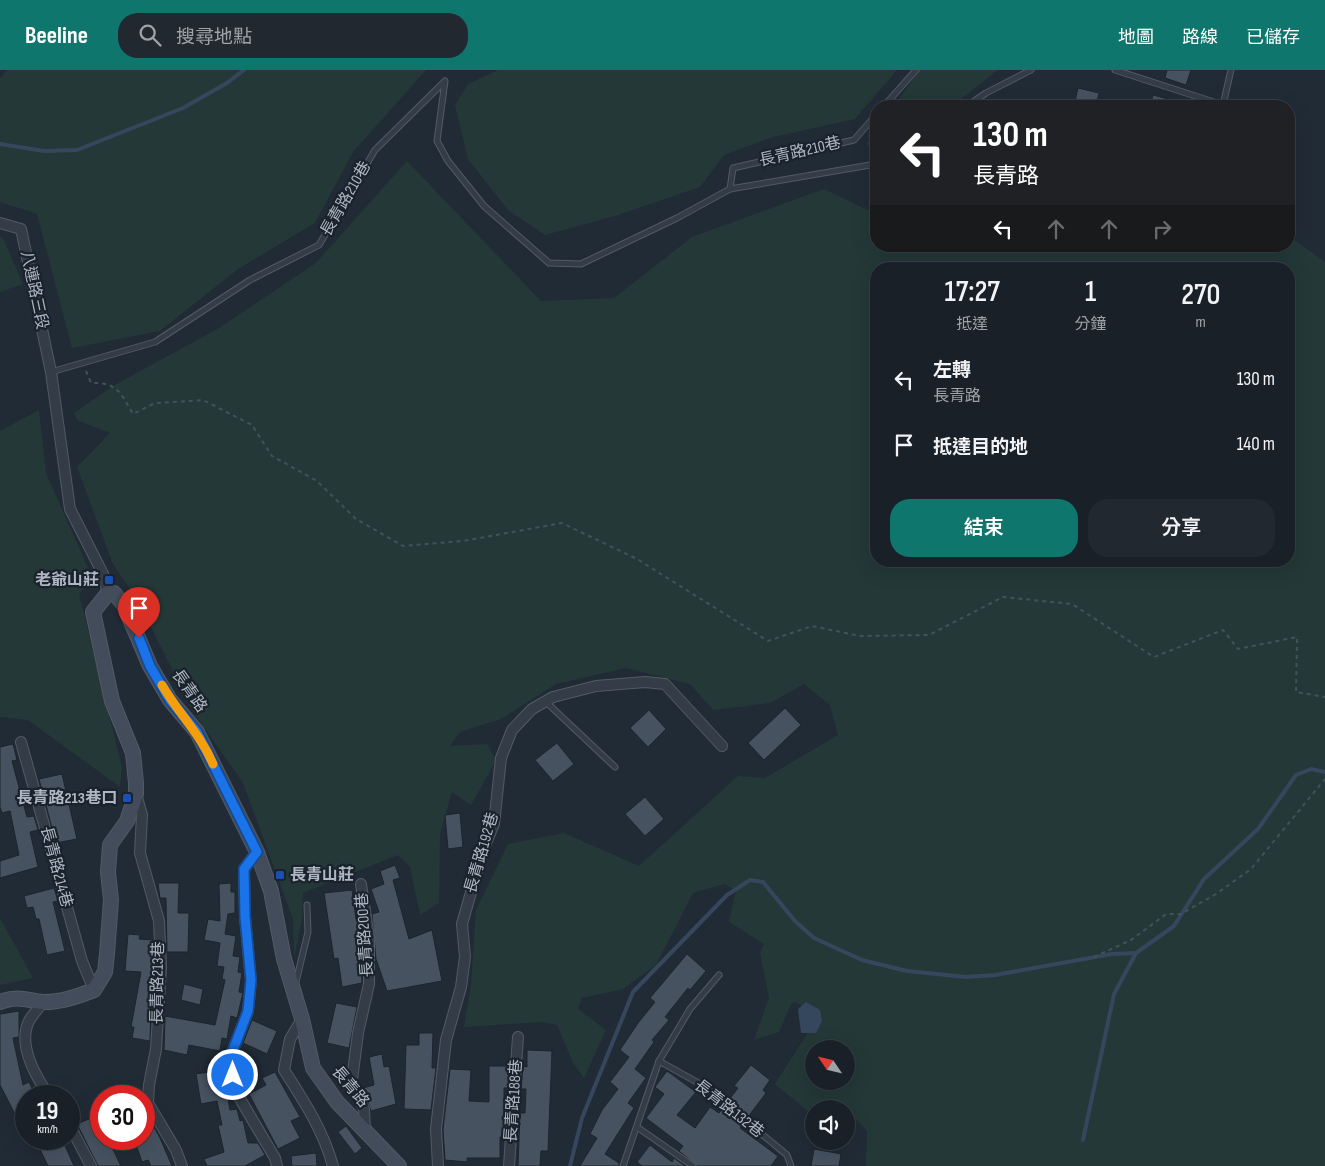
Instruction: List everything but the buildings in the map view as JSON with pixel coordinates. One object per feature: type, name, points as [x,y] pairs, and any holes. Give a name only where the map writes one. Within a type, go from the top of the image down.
[{"type":"street","name":"八連路三段","points":[[0,223],[21,229],[51,372]]},
{"type":"street","points":[[0,1002],[27,998],[43,1002],[76,997],[94,990],[105,972],[107,954],[111,900],[108,872],[110,845],[127,821],[136,794],[133,753],[112,701],[105,660],[95,624],[94,612],[108,593],[103,574],[70,509],[51,372]]},
{"type":"street","name":"長青路","points":[[108,593],[114,593],[124,605],[150,666],[170,700],[197,732],[257,852],[272,897],[284,959],[317,1075],[389,1161],[399,1166]]},
{"type":"street","name":"長青路192巷","points":[[438,1166],[436,1129],[446,1040],[461,987],[465,957],[462,924],[483,850],[494,824],[501,758],[512,730],[532,709],[553,697],[596,686],[645,682],[666,684],[722,746]]},
{"type":"street","name":"長青路214巷","points":[[21,742],[82,961],[94,990]]},
{"type":"street","name":"長青路213巷","points":[[136,794],[142,815],[140,853],[159,921],[161,967],[156,1049],[148,1085],[148,1103],[176,1150],[182,1166]]},
{"type":"street","points":[[257,852],[244,869],[245,917],[251,980],[248,1011],[230,1058],[236,1092],[275,1158],[277,1166]]},
{"type":"street","name":"長青路200巷","points":[[361,884],[369,938],[369,984],[358,1033],[352,1080],[364,1110],[365,1132]]},
{"type":"street","points":[[43,1002],[28,1022],[26,1043],[31,1066],[43,1085]]},
{"type":"street","points":[[302,1019],[290,1039],[284,1070],[309,1108],[322,1133],[333,1166]]},
{"type":"street","name":"長青路188巷","points":[[509,1166],[518,1037]]},
{"type":"street","points":[[80,1145],[91,1166]]},
{"type":"lane","points":[[889,100],[916,70]]},
{"type":"lane","points":[[976,100],[1031,70]]},
{"type":"lane","points":[[1115,70],[1206,100]]},
{"type":"lane","points":[[1225,100],[1231,70]]},
{"type":"lane","name":"長青路210巷","points":[[51,372],[155,342],[250,280],[319,245],[375,150],[446,81],[436,141],[448,161],[484,206],[549,263],[581,264],[677,218],[730,189],[870,165]]},
{"type":"lane","name":"長青路210巷","points":[[730,189],[734,168],[854,140],[870,122]]},
{"type":"lane","points":[[545,702],[614,768]]},
{"type":"lane","points":[[294,991],[308,932],[307,905]]},
{"type":"lane","points":[[623,1166],[659,1061],[690,1009],[719,976]]},
{"type":"lane","name":"長青路132巷","points":[[659,1061],[704,1086],[787,1155],[791,1166]]},
{"type":"lane","points":[[636,1127],[693,1166]]},
{"type":"path","points":[[83,363],[91,382],[103,382],[118,389],[133,414],[155,403],[204,400],[252,425],[272,456],[317,481],[356,519],[404,546],[463,541],[562,523],[637,559],[768,641],[812,626],[860,636],[929,635],[1003,596],[1072,604],[1154,657],[1224,630],[1238,649],[1297,637],[1296,692],[1325,697]]},
{"type":"path","points":[[1094,957],[1131,940],[1166,914],[1181,914],[1209,898],[1251,869],[1325,779]]},
{"type":"green space","points":[[7,70],[426,70],[353,152],[315,223],[238,269],[160,331],[72,348],[37,214],[0,202],[0,78]]},
{"type":"green space","points":[[498,70],[897,70],[855,119],[773,137],[724,155],[700,187],[615,216],[545,235],[508,210],[468,159],[455,105],[468,84]]},
{"type":"green space","points":[[920,70],[998,70],[960,100],[898,100]]},
{"type":"green space","points":[[407,161],[541,301],[614,298],[692,237],[824,189],[870,211],[870,252],[1295,252],[1295,240],[1325,262],[1325,1166],[866,1166],[867,1131],[855,1118],[855,1100],[805,1100],[805,1109],[775,1084],[819,1015],[795,1002],[791,1004],[779,1032],[754,1040],[769,998],[760,953],[764,944],[729,922],[736,890],[724,884],[693,893],[656,965],[623,989],[582,998],[578,1009],[606,1030],[584,1078],[573,1063],[557,1025],[543,1022],[464,1027],[471,985],[476,910],[508,844],[564,833],[639,866],[738,776],[765,778],[838,735],[830,705],[804,684],[770,703],[713,710],[690,684],[626,668],[556,684],[501,719],[460,732],[450,746],[487,744],[496,760],[471,805],[452,792],[440,834],[439,903],[420,915],[410,867],[398,855],[303,893],[302,919],[294,958],[293,919],[243,783],[194,713],[139,603],[113,564],[77,467],[110,433],[77,420],[74,413],[113,386],[219,328],[316,263]]},
{"type":"green space","points":[[0,237],[3,238],[23,284],[0,292]]},
{"type":"green space","points":[[39,410],[46,473],[92,577],[79,594],[122,767],[120,787],[28,720],[0,717],[0,431]]},
{"type":"green space","points":[[0,918],[33,978],[0,985]]},
{"type":"water","points":[[806,1002],[820,1010],[822,1021],[816,1033],[801,1033],[798,1009]]},
{"type":"waterway","points":[[0,144],[44,151],[77,150],[183,108],[227,83],[244,70]]},
{"type":"waterway","points":[[570,1166],[582,1118],[633,992],[727,895],[750,880],[763,882],[795,921],[814,938],[862,960],[907,971],[966,977],[995,975],[1112,954],[1136,953],[1174,926],[1204,879],[1258,829],[1296,775],[1311,769],[1325,772]]},
{"type":"waterway","points":[[1083,1140],[1114,994],[1136,953]]},
{"type":"slow traffic","points":[[162,685],[170,700],[197,732],[213,764]]},
{"type":"place","name":"老爺山莊","points":[[109,580]]},
{"type":"place","name":"長青路213巷口","points":[[127,798]]},
{"type":"place","name":"長青山莊","points":[[280,875]]},
{"type":"route","points":[[139,638],[150,666],[170,700],[197,732],[257,852],[244,869],[245,917],[251,980],[248,1011],[230,1058],[233,1075]]}]
